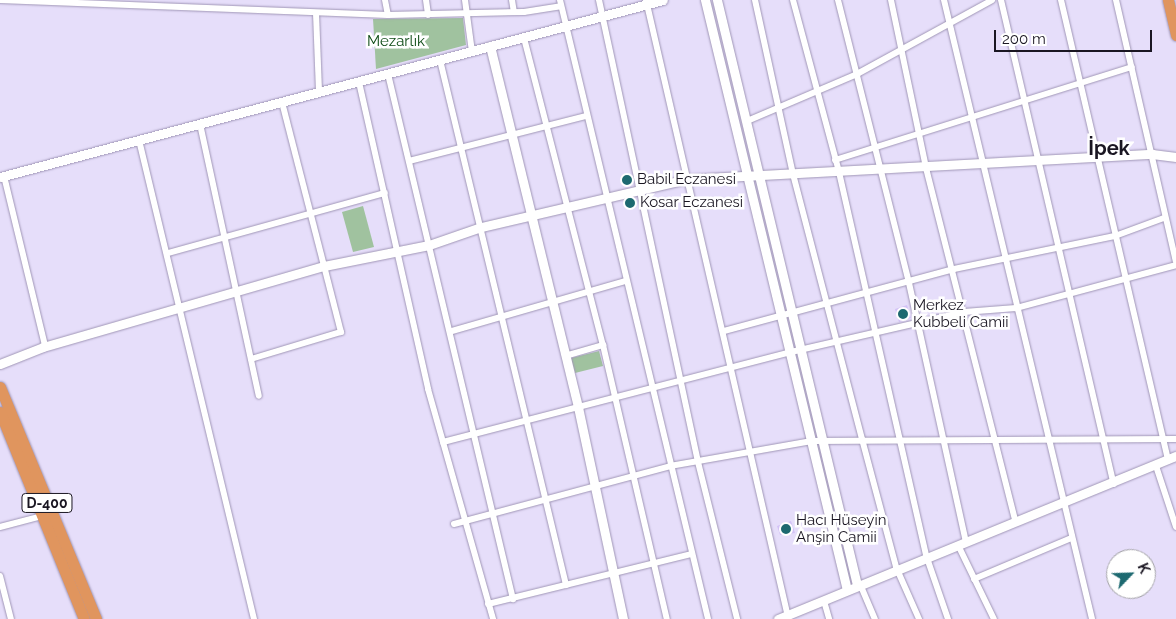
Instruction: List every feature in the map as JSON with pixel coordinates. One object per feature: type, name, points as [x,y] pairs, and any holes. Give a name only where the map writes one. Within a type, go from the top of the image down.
[{"type":"highway","points":[[1168,0],[1176,35]]},
{"type":"highway","points":[[1175,0],[1176,5]]},
{"type":"highway","name":"D-400","points":[[0,387],[96,619]]},
{"type":"highway","name":"D-400","points":[[0,412],[84,619]]},
{"type":"street","points":[[0,0],[225,3],[316,13],[388,15],[514,12],[560,3],[605,198],[708,619]]},
{"type":"street","points":[[386,0],[388,15]]},
{"type":"street","points":[[426,0],[428,15]]},
{"type":"street","points":[[465,0],[472,52]]},
{"type":"street","points":[[512,0],[514,12]]},
{"type":"street","points":[[599,0],[600,16],[683,384],[698,462],[737,619]]},
{"type":"street","points":[[45,346],[2,176],[524,38],[646,2],[663,0]]},
{"type":"street","points":[[706,0],[754,176],[786,314],[823,444],[858,585],[875,619]]},
{"type":"street","points":[[717,0],[747,121],[754,176]]},
{"type":"street","points":[[755,0],[793,174],[827,306],[839,341],[862,439],[896,567],[918,619]]},
{"type":"street","points":[[794,0],[816,93],[839,172],[927,558],[948,619]]},
{"type":"street","points":[[838,0],[909,283],[962,544],[974,579],[994,619]]},
{"type":"street","points":[[891,0],[926,168],[954,269],[993,442],[1015,521]]},
{"type":"street","points":[[944,0],[982,166],[1092,619]]},
{"type":"street","points":[[747,121],[780,109],[857,74],[992,0]]},
{"type":"street","points":[[1001,0],[1041,163],[1058,248],[1114,484]]},
{"type":"street","points":[[1061,0],[1126,279],[1161,441],[1168,462]]},
{"type":"street","points":[[1116,0],[1152,154],[1164,218],[1176,261]]},
{"type":"street","points":[[646,2],[733,368],[749,455],[788,617]]},
{"type":"street","points":[[316,13],[319,92]]},
{"type":"street","points":[[524,38],[548,124],[567,208],[603,345],[616,399],[631,477],[667,619]]},
{"type":"street","points":[[490,46],[530,217],[578,407],[591,486],[623,619]]},
{"type":"street","points":[[440,60],[464,146],[566,585]]},
{"type":"street","points":[[835,160],[1132,67]]},
{"type":"street","points":[[388,74],[429,245],[452,331],[473,434],[513,598]]},
{"type":"street","points":[[359,82],[462,522],[493,619]]},
{"type":"street","points":[[251,359],[340,332],[282,102]]},
{"type":"street","points":[[409,160],[510,132],[586,116]]},
{"type":"street","points":[[200,124],[259,396]]},
{"type":"street","points":[[139,140],[182,307],[254,619]]},
{"type":"street","points":[[0,364],[45,346],[324,266],[429,245],[482,227],[688,179],[1041,163],[1152,154],[1176,157]]},
{"type":"street","points":[[168,253],[310,212],[384,194]]},
{"type":"street","points":[[724,331],[786,314],[827,306],[954,269],[1005,261],[1115,236],[1164,218]]},
{"type":"street","points":[[443,442],[528,422],[652,388],[683,384],[733,368],[839,341],[964,312],[1016,308],[1176,265]]},
{"type":"street","points":[[452,331],[553,304],[625,281]]},
{"type":"street","points":[[565,356],[603,345]]},
{"type":"street","points":[[796,352],[812,441],[847,590]]},
{"type":"street","points":[[454,524],[670,466],[749,455],[812,441],[823,444],[862,439],[901,442],[1104,442],[1176,439]]},
{"type":"street","points":[[778,619],[788,617],[896,567],[927,558],[1063,501],[1114,484],[1168,462],[1176,456]]},
{"type":"street","points":[[1156,466],[1176,526]]},
{"type":"street","points":[[0,527],[42,516]]},
{"type":"street","points":[[974,579],[1071,538]]},
{"type":"street","points":[[488,604],[692,554]]},
{"type":"street","points":[[0,576],[11,619]]},
{"type":"street","points":[[824,601],[829,619]]},
{"type":"green space","name":"Mezarlık","points":[[463,18],[466,45],[376,69],[373,19]]},
{"type":"green space","points":[[363,206],[374,247],[353,252],[342,212]]},
{"type":"green space","points":[[599,351],[603,366],[575,373],[571,358]]},
{"type":"building","name":"Merkez Kubbeli Camii","points":[[907,305],[911,318],[899,322],[895,309]]},
{"type":"building","name":"Hacı Hüseyin Anşin Camii","points":[[791,521],[795,533],[780,535],[777,526]]},
{"type":"place","name":"Babil Eczanesi","points":[[627,180]]},
{"type":"place","name":"Kosar Eczanesi","points":[[630,203]]},
{"type":"place","name":"Merkez Kubbeli Camii","points":[[903,314]]},
{"type":"place","name":"Hacı Hüseyin Anşin Camii","points":[[786,529]]},
{"type":"district","name":"İpek","points":[[1109,148]]}]
